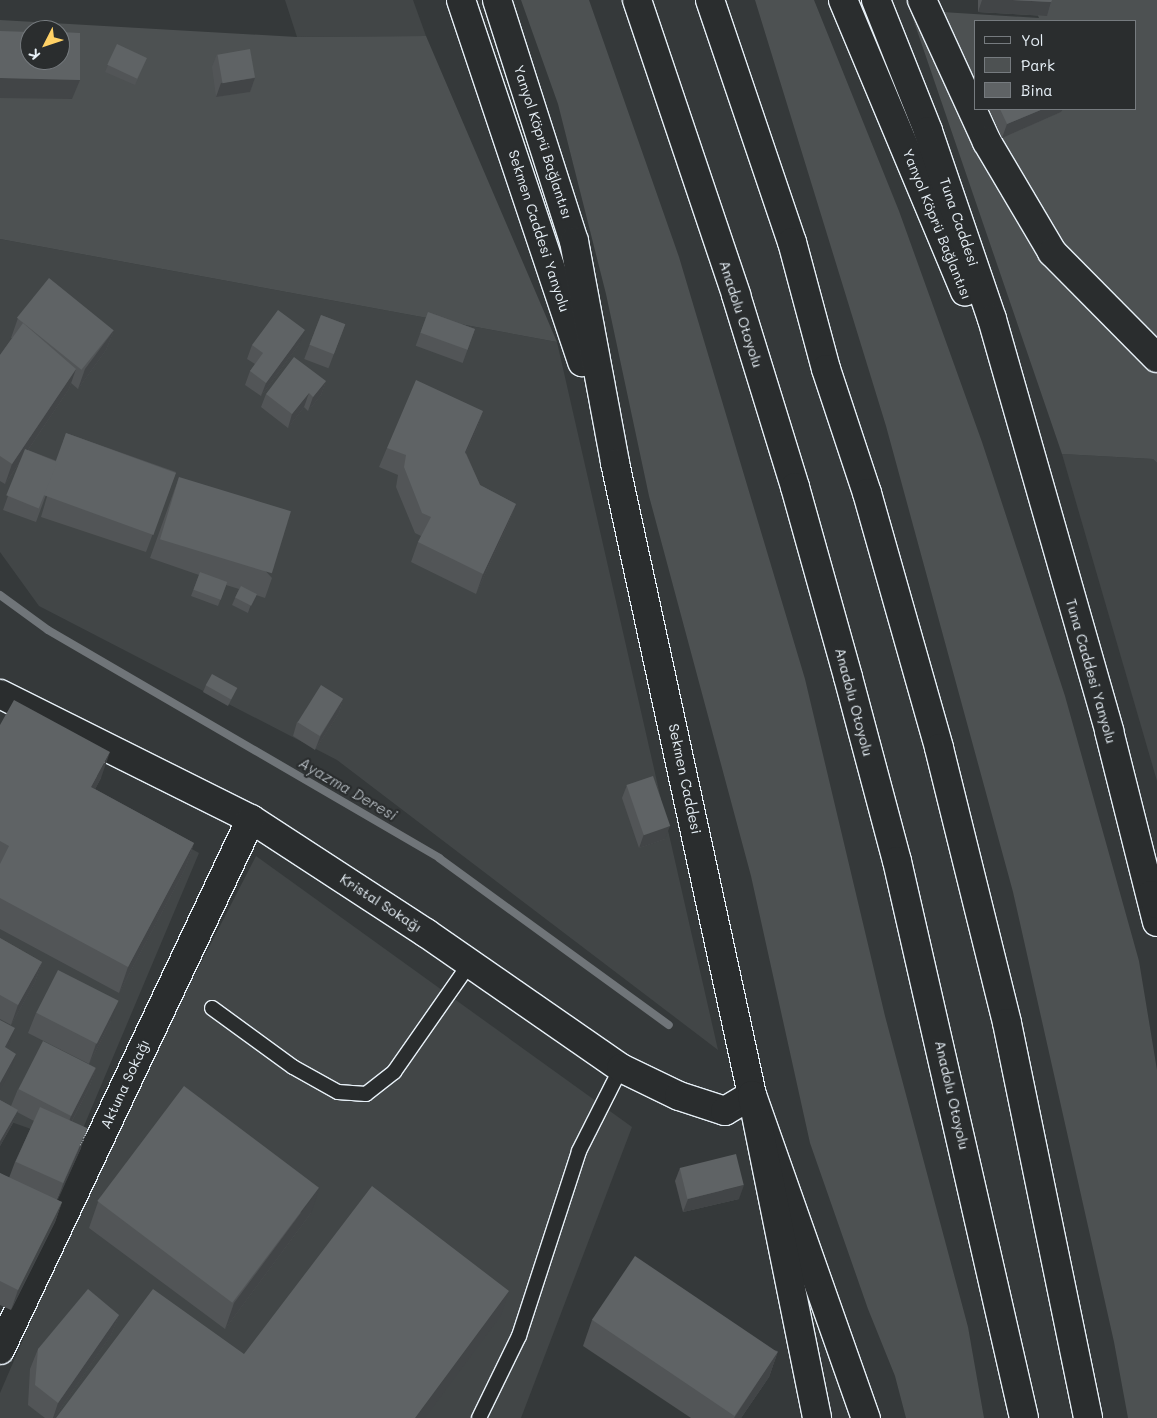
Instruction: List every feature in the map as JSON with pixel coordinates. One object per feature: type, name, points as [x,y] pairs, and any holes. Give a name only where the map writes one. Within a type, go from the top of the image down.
[{"type":"main road","name":"Sekmen Caddesi Yanyolu","points":[[460,0],[615,463]]},
{"type":"main road","name":"Yanyol Köprü Bağlantısı","points":[[497,0],[574,241],[615,463]]},
{"type":"main road","name":"Anadolu Otoyolu","points":[[637,0],[739,304],[795,486],[845,667],[897,861],[1024,1418]]},
{"type":"main road","points":[[710,0],[792,242],[826,369],[867,493],[939,748],[1007,1023],[1088,1418]]},
{"type":"main road","name":"Yanyol Köprü Bağlantısı","points":[[843,0],[1029,449]]},
{"type":"main road","name":"Tuna Caddesi","points":[[876,0],[928,131],[989,310],[1029,449]]},
{"type":"main road","points":[[922,0],[987,142],[1052,252],[1134,337],[1157,358]]},
{"type":"main road","name":"Tuna Caddesi Yanyolu","points":[[1029,449],[1109,731],[1154,900],[1157,922]]},
{"type":"main road","name":"Sekmen Caddesi","points":[[615,463],[752,1094]]},
{"type":"main road","name":"Kristal Sokağı","points":[[0,694],[250,819],[470,963],[621,1068],[679,1096],[724,1111],[752,1094]]},
{"type":"main road","name":"Aktuna Sokağı","points":[[0,1350],[250,819]]},
{"type":"main road","points":[[752,1094],[817,1418]]},
{"type":"main road","points":[[752,1094],[866,1418]]},
{"type":"lane","points":[[212,1008],[293,1067],[338,1092],[366,1094],[394,1072],[470,963]]},
{"type":"lane","points":[[479,1418],[519,1336],[579,1151],[621,1068]]},
{"type":"shaded area","points":[[285,0],[413,0],[426,36],[297,37]]},
{"type":"shaded area","points":[[0,239],[557,342],[718,1050],[337,760],[39,606],[0,552]]},
{"type":"shaded area","points":[[1062,454],[1153,459],[1157,463],[1157,781]]},
{"type":"shaded area","points":[[0,741],[199,853],[76,1145],[0,1118]]},
{"type":"shaded area","points":[[256,856],[632,1127],[521,1418],[0,1418],[0,1393],[106,1147]]},
{"type":"green space","points":[[521,0],[589,0],[679,257],[805,679],[885,1016],[968,1327],[984,1418],[906,1418],[895,1376],[868,1309],[810,1143],[751,876],[649,496],[606,294],[558,104]]},
{"type":"green space","points":[[755,0],[814,0],[899,211],[982,442],[1065,696],[1139,961],[1157,1070],[1157,1418],[1128,1418],[1114,1342],[1013,892],[886,426]]},
{"type":"green space","points":[[1031,0],[1157,0],[1157,463],[1153,459],[1062,454],[910,10],[1039,18]]},
{"type":"green space","points":[[0,20],[20,21],[20,70],[70,70],[70,24],[297,37],[426,36],[557,342],[0,239]]},
{"type":"building","points":[[1012,0],[1052,0],[1051,2]]},
{"type":"building","points":[[0,31],[20,32],[20,70],[70,70],[70,32],[80,33],[80,80],[0,78]]},
{"type":"building","points":[[117,44],[147,58],[137,79],[107,65]]},
{"type":"building","points":[[250,49],[255,78],[223,83],[218,55]]},
{"type":"building","points":[[1000,110],[1041,110],[1007,124]]},
{"type":"building","points":[[49,278],[114,330],[81,370],[17,318]]},
{"type":"building","points":[[278,310],[305,330],[266,383],[250,371],[263,353],[252,345]]},
{"type":"building","points":[[428,312],[475,329],[467,350],[420,333]]},
{"type":"building","points":[[321,315],[345,324],[334,354],[310,345]]},
{"type":"building","points":[[23,323],[76,369],[12,464],[0,456],[0,355]]},
{"type":"building","points":[[294,357],[326,381],[313,397],[309,393],[292,414],[266,394]]},
{"type":"building","points":[[416,380],[483,411],[465,452],[480,485],[516,504],[483,574],[418,542],[431,517],[422,513],[404,467],[406,455],[387,448]]},
{"type":"building","points":[[66,433],[176,473],[153,535],[43,495]]},
{"type":"building","points":[[25,449],[57,462],[39,508],[6,495]]},
{"type":"building","points":[[179,477],[291,511],[272,573],[160,539]]},
{"type":"building","points":[[200,572],[227,582],[221,600],[194,590]]},
{"type":"building","points":[[241,586],[257,594],[251,606],[235,598]]},
{"type":"building","points":[[212,674],[237,688],[231,699],[206,685]]},
{"type":"building","points":[[321,685],[343,699],[320,736],[298,722]]},
{"type":"building","points":[[14,700],[110,752],[91,787],[194,843],[128,967],[0,898],[0,864],[9,846],[0,841],[0,725]]},
{"type":"building","points":[[653,776],[670,826],[644,835],[627,785]]},
{"type":"building","points":[[0,938],[42,962],[18,1005],[0,995]]},
{"type":"building","points":[[58,970],[119,1001],[97,1044],[36,1013]]},
{"type":"building","points":[[0,1020],[15,1028],[5,1047],[16,1054],[0,1083]]},
{"type":"building","points":[[43,1041],[96,1068],[71,1116],[18,1089]]},
{"type":"building","points":[[184,1086],[319,1188],[232,1303],[97,1201]]},
{"type":"building","points":[[0,1100],[18,1110],[0,1141]]},
{"type":"building","points":[[40,1107],[88,1128],[63,1183],[16,1162]]},
{"type":"building","points":[[736,1154],[744,1185],[687,1199],[680,1168]]},
{"type":"building","points":[[0,1173],[62,1202],[18,1290],[0,1281]]},
{"type":"building","points":[[372,1186],[509,1291],[415,1418],[56,1418],[153,1289],[244,1354]]},
{"type":"building","points":[[635,1256],[778,1352],[735,1416],[592,1320]]},
{"type":"building","points":[[88,1289],[119,1315],[58,1403],[35,1385],[38,1349]]},
{"type":"waterway","name":"Ayazma Deresi","points":[[0,595],[48,630],[439,858],[669,1025]]}]
